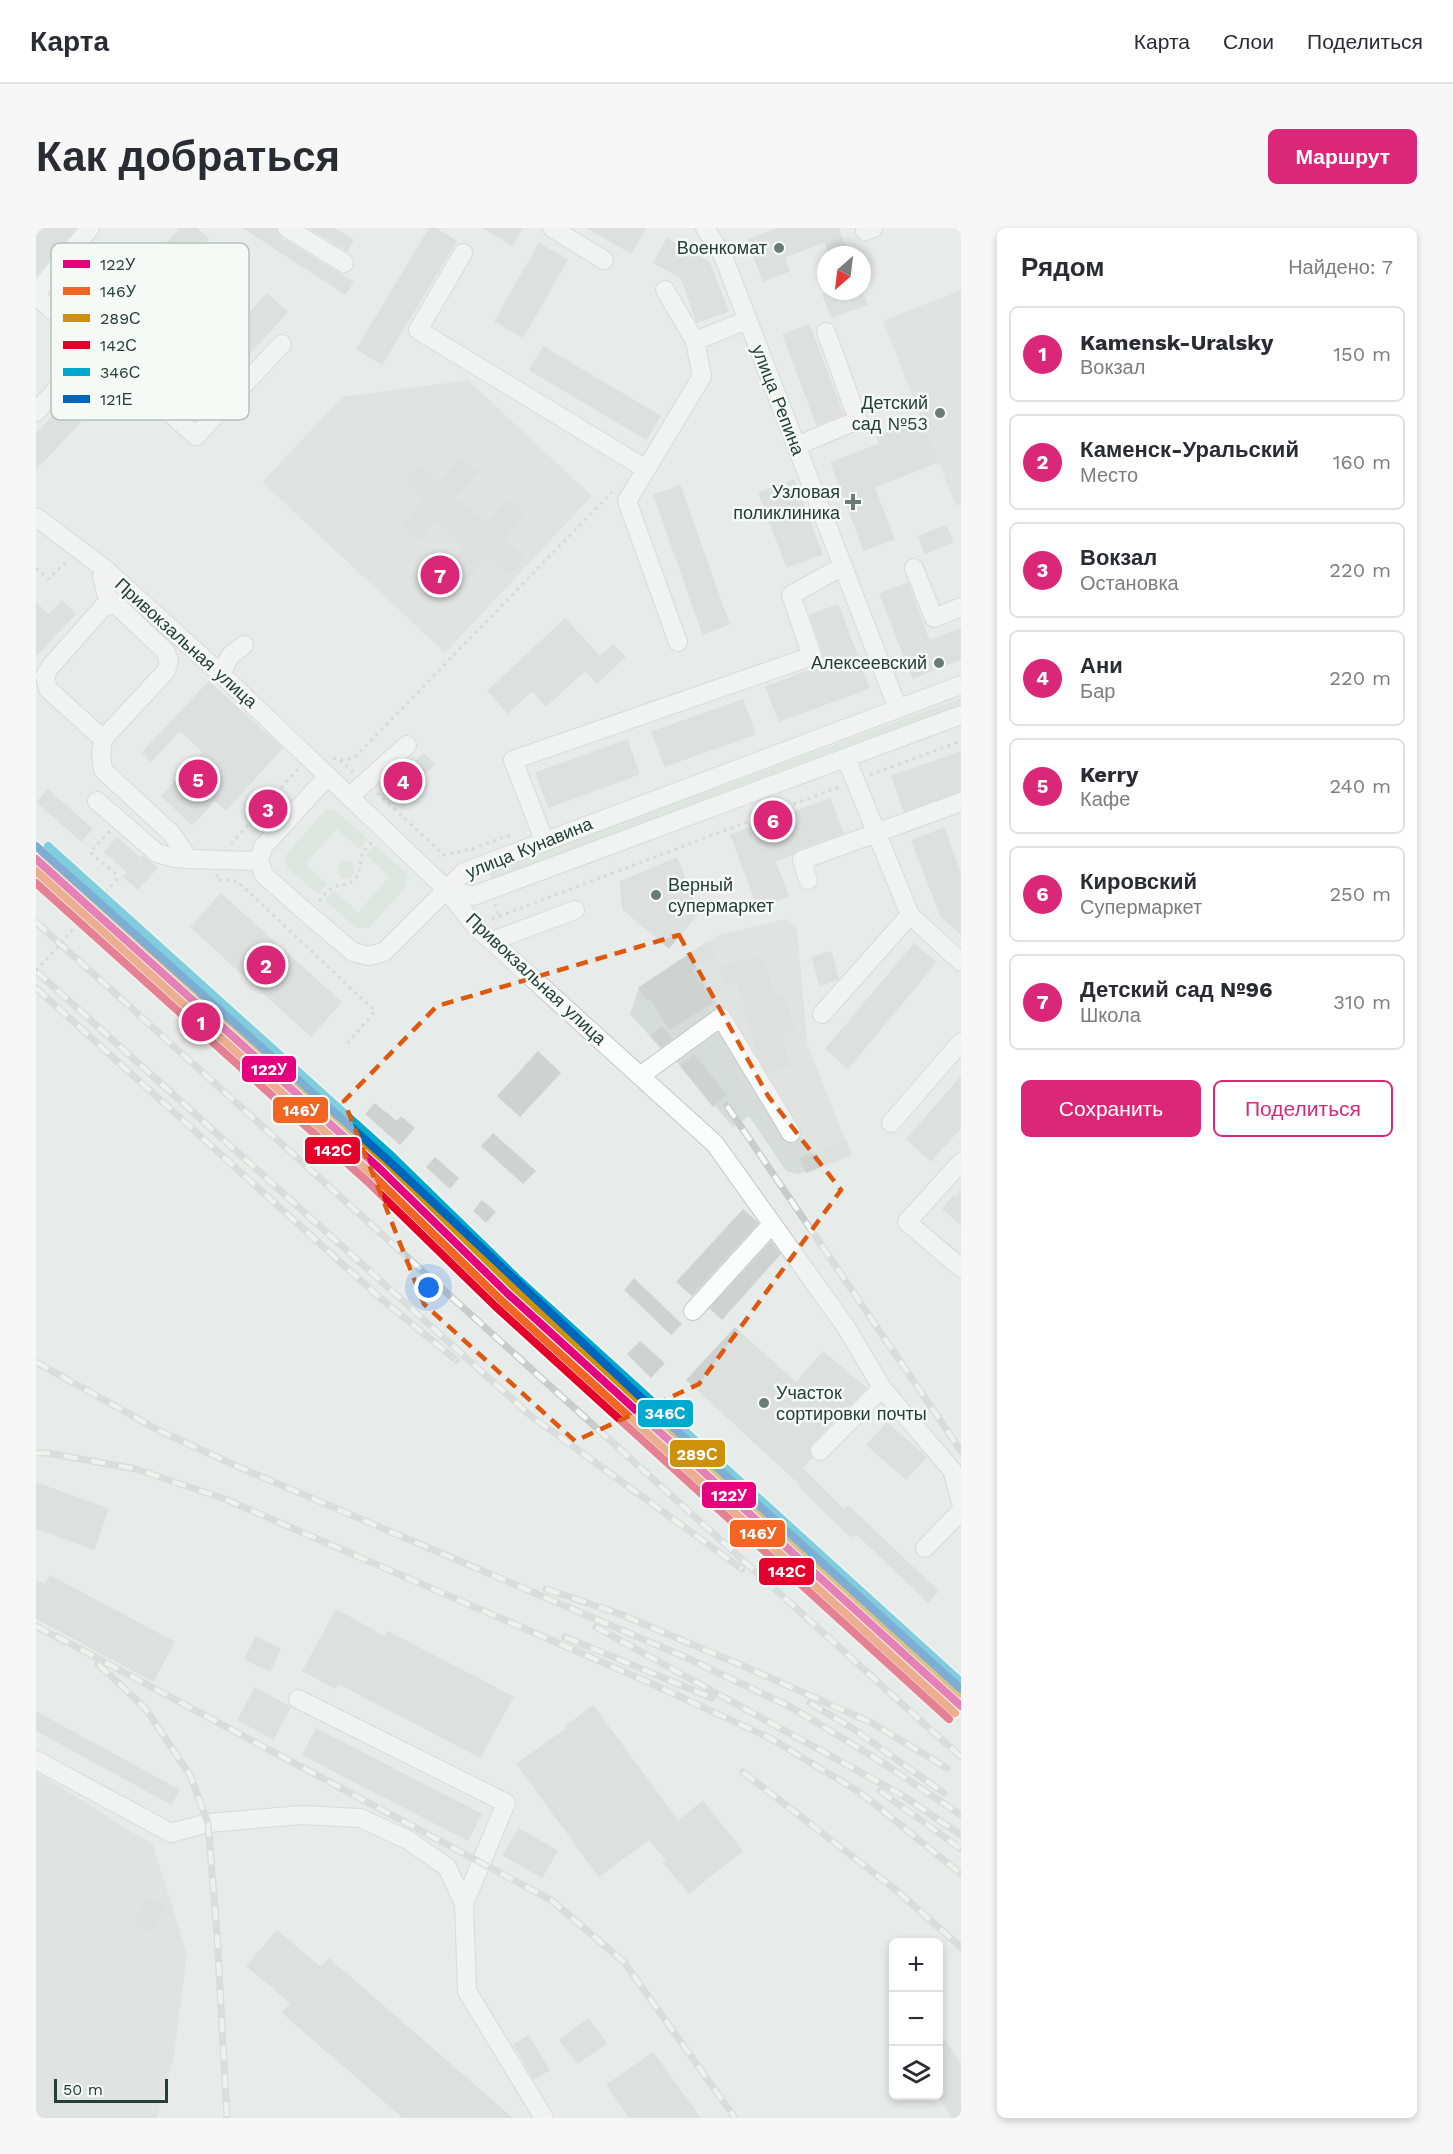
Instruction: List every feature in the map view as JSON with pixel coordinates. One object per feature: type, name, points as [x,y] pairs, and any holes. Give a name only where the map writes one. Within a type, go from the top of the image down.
[{"type":"street","points":[[78,243],[90,228]]},
{"type":"street","points":[[287,228],[344,263]]},
{"type":"street","points":[[552,228],[604,260]]},
{"type":"street","name":"улица Репина","points":[[706,228],[723,256],[898,709]]},
{"type":"street","points":[[463,253],[418,330],[646,469]]},
{"type":"street","points":[[51,276],[36,294],[51,307]]},
{"type":"street","points":[[665,290],[695,341],[702,376],[627,501],[678,642]]},
{"type":"street","points":[[695,341],[747,320]]},
{"type":"street","points":[[796,447],[858,420],[826,332]]},
{"type":"street","points":[[249,379],[282,344]]},
{"type":"street","points":[[36,412],[51,395]]},
{"type":"street","points":[[178,420],[196,436],[211,420]]},
{"type":"street","name":"Привокзальная улица","points":[[36,517],[105,569],[221,674],[446,889],[475,926],[715,1144],[846,1327],[882,1388],[952,1470],[961,1503]]},
{"type":"street","points":[[544,840],[513,760],[812,656],[791,595],[843,566]]},
{"type":"street","points":[[914,568],[934,618],[961,607]]},
{"type":"street","points":[[105,569],[102,576],[107,596],[165,651],[169,661],[166,671],[103,739],[101,754],[103,770],[171,833],[189,859]]},
{"type":"street","points":[[103,739],[48,689],[45,676],[50,667],[104,606],[116,604]]},
{"type":"street","points":[[221,674],[230,656],[244,645]]},
{"type":"street","name":"улица Кунавина","points":[[446,889],[464,872],[480,865],[961,686]]},
{"type":"street","name":"улица Кунавина","points":[[446,889],[472,896],[490,890],[961,715]]},
{"type":"street","points":[[349,797],[407,745]]},
{"type":"street","points":[[846,758],[857,780],[910,915],[961,962]]},
{"type":"street","points":[[327,777],[263,847],[259,861],[264,874],[353,952],[369,956],[384,952],[446,889]]},
{"type":"street","points":[[97,801],[157,853],[175,858],[259,861]]},
{"type":"street","points":[[808,880],[801,860],[961,802]]},
{"type":"street","points":[[492,942],[575,909]]},
{"type":"street","points":[[822,1014],[910,915]]},
{"type":"street","points":[[640,1076],[721,1017],[791,1133]]},
{"type":"street","points":[[891,1123],[961,1042]]},
{"type":"street","points":[[961,1162],[907,1222],[961,1268]]},
{"type":"street","points":[[693,1311],[772,1224]]},
{"type":"street","points":[[820,1451],[882,1388]]},
{"type":"street","points":[[925,1548],[961,1511]]},
{"type":"street","points":[[298,1699],[506,1803],[464,1904]]},
{"type":"street","points":[[36,1760],[171,1833],[208,1823],[301,1815],[360,1818],[408,1840],[447,1867],[464,1904],[467,1991],[544,2118]]},
{"type":"path","points":[[330,757],[340,760],[354,758],[616,488]]},
{"type":"path","points":[[36,568],[48,579],[71,557]]},
{"type":"path","points":[[475,926],[961,741]]},
{"type":"path","points":[[302,750],[297,757],[297,770],[232,843],[218,847],[217,880],[237,881],[375,1011],[347,1044]]},
{"type":"path","points":[[340,760],[444,855],[472,849],[480,865]]},
{"type":"path","points":[[36,971],[118,877],[90,852],[120,820]]},
{"type":"path","points":[[290,930],[308,914],[331,887],[349,884],[359,874],[362,853],[383,830]]},
{"type":"path","points":[[48,897],[60,885]]},
{"type":"path","points":[[56,888],[122,944],[112,954]]},
{"type":"path","points":[[490,890],[499,916]]},
{"type":"highlighted area","points":[[679,935],[768,1096],[841,1190],[699,1384],[575,1441],[424,1304],[344,1101],[437,1006]]},
{"type":"shaded area","name":"Детский сад №53","points":[[961,290],[961,504],[956,506],[883,321]]},
{"type":"shaded area","points":[[468,380],[592,496],[445,653],[262,482],[342,397]]},
{"type":"shaded area","points":[[786,919],[797,928],[807,1043],[851,1155],[798,1174],[786,1171],[749,1116],[733,1127],[681,1066],[665,1053],[630,1014],[639,988],[719,935]]},
{"type":"shaded area","points":[[36,1772],[153,1845],[187,1954],[174,2055],[157,2118],[36,2118]]},
{"type":"green space","points":[[961,698],[961,706],[890,730],[492,879],[489,872]]},
{"type":"green space","points":[[326,809],[335,810],[368,839],[359,849],[337,829],[305,864],[327,884],[318,894],[287,868],[285,856]]},
{"type":"green space","points":[[375,845],[408,874],[406,887],[369,928],[357,928],[325,901],[334,891],[358,912],[389,877],[366,855]]},
{"type":"green space","points":[[346,861],[352,864],[355,870],[352,876],[346,879],[340,876],[337,870],[340,864]]},
{"type":"building","points":[[44,228],[75,228],[63,243],[51,243],[51,257],[36,275],[36,237]]},
{"type":"building","points":[[181,228],[196,228],[208,239],[204,243],[167,243]]},
{"type":"building","points":[[244,228],[276,228],[281,238],[353,282],[345,294]]},
{"type":"building","points":[[309,228],[333,228],[353,240],[347,251]]},
{"type":"building","points":[[430,228],[435,228],[456,241],[382,364],[357,349]]},
{"type":"building","points":[[484,228],[522,228],[512,245]]},
{"type":"building","points":[[588,228],[645,228],[631,253]]},
{"type":"building","name":"Военкомат","points":[[780,228],[838,228],[845,246],[827,246],[825,242],[784,257],[789,271],[763,281],[748,240]]},
{"type":"building","points":[[667,239],[709,262],[728,311],[697,322],[681,277],[654,263]]},
{"type":"building","points":[[539,244],[567,260],[523,337],[495,321]]},
{"type":"building","points":[[267,294],[287,312],[249,354],[249,314]]},
{"type":"building","points":[[825,300],[865,300],[867,304],[832,317]]},
{"type":"building","points":[[809,325],[843,414],[817,425],[783,335]]},
{"type":"building","points":[[543,347],[660,416],[646,439],[530,370]]},
{"type":"building","points":[[51,418],[51,420],[82,420],[36,469],[36,434]]},
{"type":"building","points":[[922,420],[938,462],[874,487],[894,539],[864,550],[831,463],[880,444],[877,437]]},
{"type":"building","points":[[462,458],[478,472],[455,497],[486,524],[509,499],[525,513],[503,538],[524,557],[508,575],[487,556],[465,581],[448,565],[465,546],[437,519],[418,540],[402,526],[425,500],[405,482],[420,466],[439,483]]},
{"type":"building","points":[[794,480],[822,554],[787,567],[759,493]]},
{"type":"building","points":[[680,486],[729,624],[703,634],[654,495]]},
{"type":"building","points":[[946,526],[953,542],[925,553],[919,536]]},
{"type":"building","points":[[908,583],[929,641],[961,629],[961,659],[913,678],[880,594]]},
{"type":"building","points":[[62,601],[75,614],[36,656],[36,603],[49,615]]},
{"type":"building","points":[[838,605],[869,688],[779,721],[766,687],[824,665],[823,652],[810,615]]},
{"type":"building","points":[[565,619],[600,657],[613,645],[625,657],[597,683],[585,670],[546,706],[532,690],[508,713],[488,691]]},
{"type":"building","points":[[209,682],[282,748],[226,810],[215,800],[192,825],[162,796],[203,752],[180,730],[151,761],[142,753]]},
{"type":"building","points":[[743,700],[755,734],[665,766],[652,732]]},
{"type":"building","points":[[627,740],[639,774],[549,807],[536,773]]},
{"type":"building","points":[[961,752],[961,791],[904,811],[892,776]]},
{"type":"building","points":[[424,754],[434,765],[407,788],[398,777]]},
{"type":"building","points":[[48,790],[92,829],[81,841],[37,802]]},
{"type":"building","points":[[830,799],[843,833],[798,849],[793,854],[775,861],[788,896],[758,907],[731,835]]},
{"type":"building","points":[[944,828],[961,876],[961,934],[941,916],[912,841]]},
{"type":"building","points":[[117,838],[141,859],[143,856],[157,868],[138,889],[124,877],[128,873],[105,852]]},
{"type":"building","name":"Верный супермаркет","points":[[677,858],[698,913],[669,948],[623,909],[620,882]]},
{"type":"building","points":[[221,894],[341,1002],[311,1036],[191,927]]},
{"type":"building","points":[[708,942],[716,954],[692,970],[713,1002],[670,1029],[650,998],[647,1000],[639,988]]},
{"type":"building","points":[[914,944],[936,962],[848,1068],[826,1049]]},
{"type":"building","points":[[831,952],[838,979],[820,985],[812,957]]},
{"type":"building","points":[[762,956],[774,996],[784,994],[794,1030],[782,1034],[790,1065],[767,1072],[758,1056],[737,981],[725,985],[720,968]]},
{"type":"building","points":[[662,1027],[672,1039],[661,1047],[651,1036]]},
{"type":"building","points":[[538,1052],[560,1073],[520,1116],[498,1096]]},
{"type":"building","points":[[694,1055],[726,1095],[713,1106],[681,1066]]},
{"type":"building","points":[[961,1077],[961,1127],[931,1161],[907,1139]]},
{"type":"building","points":[[375,1104],[397,1122],[401,1117],[414,1128],[400,1144],[366,1114]]},
{"type":"building","points":[[493,1134],[535,1171],[523,1183],[482,1146]]},
{"type":"building","points":[[846,1142],[851,1155],[806,1172],[801,1158]]},
{"type":"building","points":[[435,1158],[458,1178],[450,1188],[427,1167]]},
{"type":"building","points":[[961,1191],[961,1225],[943,1209],[953,1196],[955,1198]]},
{"type":"building","points":[[482,1201],[495,1212],[486,1222],[474,1211]]},
{"type":"building","points":[[743,1210],[758,1223],[692,1295],[677,1282]]},
{"type":"building","points":[[771,1242],[780,1254],[722,1319],[710,1308]]},
{"type":"building","points":[[634,1279],[681,1324],[671,1334],[625,1290]]},
{"type":"building","name":"Участок сортировки почты","points":[[735,1328],[796,1383],[823,1352],[866,1388],[812,1443],[809,1449],[811,1458],[802,1468],[844,1510],[848,1506],[938,1591],[928,1602],[856,1533],[851,1537],[799,1486],[800,1484],[687,1380]]},
{"type":"building","points":[[640,1342],[664,1363],[651,1377],[628,1354]]},
{"type":"building","points":[[887,1423],[926,1457],[906,1479],[867,1445]]},
{"type":"building","points":[[36,1483],[108,1509],[94,1549],[36,1528]]},
{"type":"building","points":[[50,1576],[174,1642],[153,1681],[36,1618],[36,1581],[45,1585]]},
{"type":"building","points":[[336,1610],[385,1637],[388,1632],[513,1697],[480,1757],[338,1683],[335,1688],[303,1671]]},
{"type":"building","points":[[256,1637],[280,1649],[270,1671],[245,1659]]},
{"type":"building","points":[[255,1688],[290,1707],[273,1739],[238,1720]]},
{"type":"building","points":[[593,1706],[678,1821],[703,1801],[742,1851],[689,1893],[664,1863],[667,1861],[649,1839],[599,1876],[517,1764],[566,1729],[565,1727]]},
{"type":"building","points":[[36,1712],[179,1790],[171,1804],[36,1730]]},
{"type":"building","points":[[316,1729],[481,1814],[468,1840],[303,1755]]},
{"type":"building","points":[[519,1829],[557,1851],[542,1877],[503,1855]]},
{"type":"building","points":[[148,1898],[165,1907],[152,1933],[134,1923]]},
{"type":"building","points":[[277,1931],[321,1968],[329,1959],[512,2118],[404,2118],[283,2013],[291,2003],[247,1966]]},
{"type":"building","points":[[588,2019],[606,2043],[578,2063],[560,2040]]},
{"type":"building","points":[[528,2036],[549,2070],[534,2079],[514,2045]]},
{"type":"building","points":[[943,2039],[961,2064],[961,2118],[953,2118],[940,2100],[943,2100]]},
{"type":"building","points":[[653,2053],[700,2118],[630,2118],[607,2085]]},
{"type":"railway","points":[[36,922],[961,1757]]},
{"type":"railway","points":[[36,971],[531,1416],[742,1569]]},
{"type":"railway","points":[[36,988],[378,1296],[456,1360]]},
{"type":"railway","points":[[727,1106],[961,1451]]},
{"type":"railway","points":[[36,1362],[160,1431],[241,1468],[685,1657],[791,1707],[880,1761],[961,1815]]},
{"type":"railway","points":[[36,1453],[48,1453],[136,1469],[225,1499],[648,1682],[770,1738],[861,1793],[961,1874]]},
{"type":"railway","points":[[546,1589],[620,1614],[872,1723],[947,1768]]},
{"type":"railway","points":[[36,1626],[63,1641]]},
{"type":"railway","points":[[596,1627],[902,1795],[961,1835]]},
{"type":"railway","points":[[56,1636],[551,1900],[624,1962],[735,2118]]},
{"type":"railway","points":[[565,1637],[712,1698]]},
{"type":"railway","points":[[98,1664],[145,1708],[190,1775],[208,1823],[217,1934],[227,2118]]},
{"type":"railway","points":[[810,1703],[852,1728],[944,1793]]},
{"type":"railway","points":[[743,1772],[896,1890],[961,1947]]},
{"type":"railway","points":[[880,1791],[961,1849]]},
{"type":"transit line","name":"121Е","points":[[36,846],[389,1161],[667,1422],[961,1689]]},
{"type":"transit line","name":"346С","points":[[48,846],[392,1156],[519,1280],[961,1682]]},
{"type":"transit line","name":"289С","points":[[42,852],[386,1162],[513,1286],[961,1694]]},
{"type":"transit line","name":"122У","points":[[36,859],[380,1169],[507,1293],[961,1706]]},
{"type":"transit line","name":"146У","points":[[36,871],[374,1176],[501,1300],[955,1713]]},
{"type":"transit line","name":"142С","points":[[36,883],[368,1182],[495,1306],[949,1719]]},
{"type":"place","name":"Военкомат","points":[[779,248]]},
{"type":"place","name":"Детский сад №53","points":[[940,413]]},
{"type":"place","name":"Узловая поликлиника","points":[[853,502]]},
{"type":"place","name":"Детский сад №96","points":[[440,575]]},
{"type":"place","name":"Алексеевский","points":[[939,663]]},
{"type":"place","name":"Kerry","points":[[198,779]]},
{"type":"place","name":"Ани","points":[[403,781]]},
{"type":"place","name":"Вокзал","points":[[268,809]]},
{"type":"place","name":"Кировский","points":[[773,820]]},
{"type":"place","name":"Верный супермаркет","points":[[656,895]]},
{"type":"place","name":"Каменск-Уральский","points":[[266,965]]},
{"type":"place","name":"Kamensk-Uralsky","points":[[201,1022]]},
{"type":"place","name":"Участок сортировки почты","points":[[764,1403]]}]
